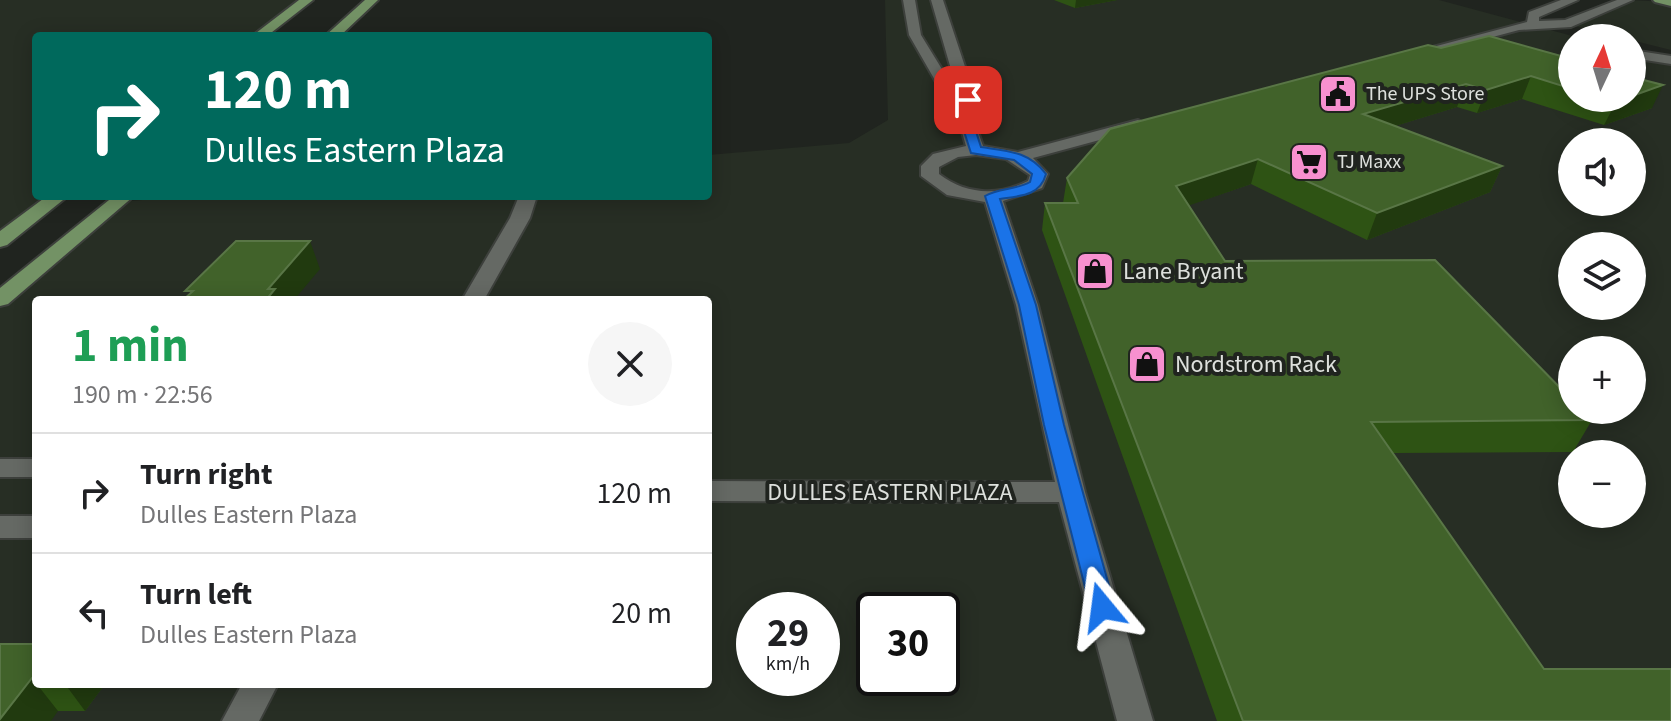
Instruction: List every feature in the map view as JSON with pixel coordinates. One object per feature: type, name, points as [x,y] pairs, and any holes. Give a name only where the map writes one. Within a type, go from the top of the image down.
[{"type":"main road","points":[[264,32],[307,0]]},
{"type":"main road","points":[[336,32],[372,0]]},
{"type":"main road","points":[[1659,0],[1671,2]]},
{"type":"main road","points":[[0,241],[54,200]]},
{"type":"main road","points":[[0,299],[120,200]]},
{"type":"street","points":[[909,0],[915,35],[967,122],[976,150]]},
{"type":"street","points":[[937,0],[968,100],[967,122]]},
{"type":"street","points":[[1526,25],[1533,15],[1572,0]]},
{"type":"street","points":[[1392,59],[1526,25],[1567,24],[1627,0]]},
{"type":"street","points":[[1526,25],[1558,35]]},
{"type":"street","points":[[1646,56],[1671,60]]},
{"type":"street","points":[[1018,157],[1159,120]]},
{"type":"street","points":[[976,150],[1018,157],[1032,165],[1039,174],[1036,184],[1024,192],[992,196],[957,193],[939,185],[930,176],[930,166],[939,158],[976,150]]},
{"type":"street","points":[[992,196],[1027,305],[1071,492],[1135,721]]},
{"type":"street","points":[[475,296],[520,218],[527,200]]},
{"type":"street","points":[[0,468],[32,468]]},
{"type":"street","name":"DULLES EASTERN PLAZA","points":[[712,491],[1071,492]]},
{"type":"street","points":[[0,527],[32,527]]},
{"type":"street","points":[[240,721],[259,688]]},
{"type":"shaded area","points":[[0,0],[307,0],[264,32],[32,32],[32,200],[54,200],[0,241]]},
{"type":"shaded area","points":[[885,0],[1439,0],[1558,32],[1558,112],[1646,112],[1646,56],[1671,62],[1671,721],[0,721],[0,299],[118,202],[712,200],[712,155],[849,143],[888,120]]},
{"type":"shaded area","points":[[1627,0],[1671,2],[1671,50],[1646,44],[1646,24],[1567,24]]},
{"type":"building","points":[[1489,36],[1558,55],[1558,85],[1531,76],[1486,90],[1466,84],[1363,114],[1502,166],[1377,213],[1258,159],[1176,186],[1225,261],[1435,260],[1558,386],[1558,420],[1371,422],[1544,669],[1671,669],[1671,721],[1243,721],[1045,203],[1078,203],[1067,178],[1110,129],[1428,45],[1441,48]]},
{"type":"building","points":[[1646,81],[1663,85],[1646,91]]},
{"type":"building","points":[[236,241],[310,241],[268,289],[275,289],[269,296],[187,296],[193,291],[185,291]]},
{"type":"building","points":[[0,644],[32,644],[32,678],[0,719]]},
{"type":"place","name":"The UPS Store","points":[[1338,94]]},
{"type":"place","name":"TJ Maxx","points":[[1309,162]]},
{"type":"place","name":"Lane Bryant","points":[[1095,271]]},
{"type":"place","name":"Nordstrom Rack","points":[[1147,364]]},
{"type":"route","points":[[968,100],[967,122],[976,150],[998,151],[1018,157],[1032,165],[1039,174],[1036,184],[1024,192],[992,196],[1027,305],[1054,425],[1102,607]]}]
